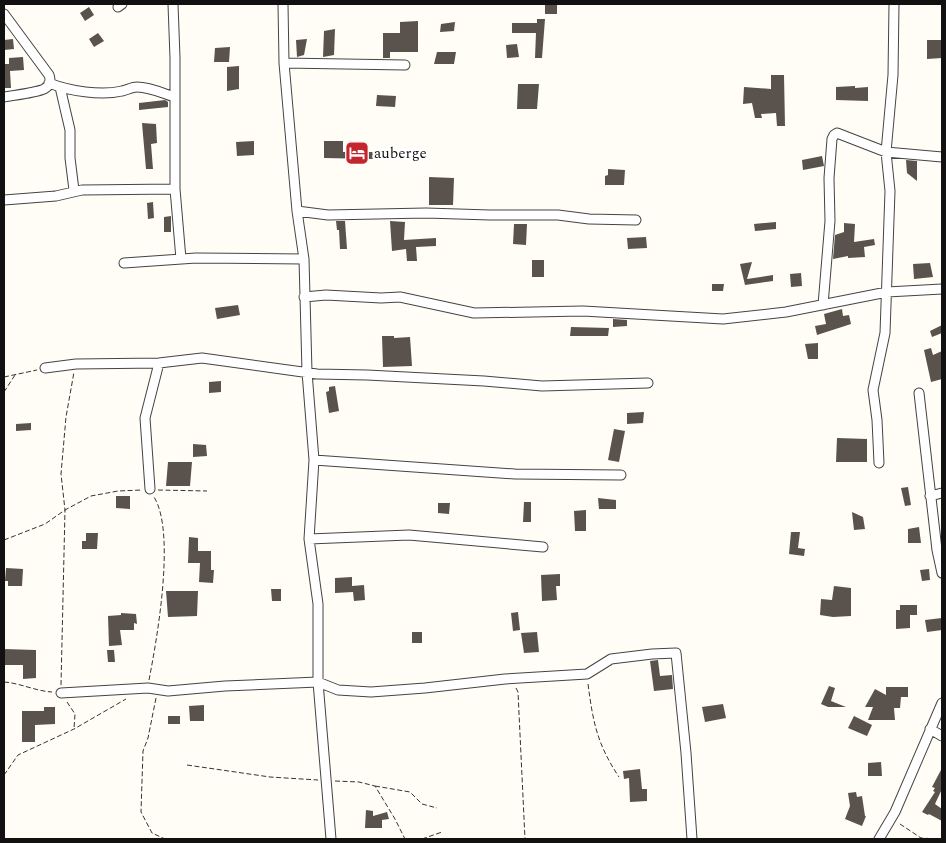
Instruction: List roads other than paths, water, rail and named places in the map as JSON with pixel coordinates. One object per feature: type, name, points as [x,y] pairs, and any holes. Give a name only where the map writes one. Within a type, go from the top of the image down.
[{"type":"street","points":[[173,4],[175,189],[180,259]]},
{"type":"street","points":[[284,4],[284,63],[296,211],[304,259],[304,297],[314,460],[309,539],[318,604],[318,682],[331,839]]},
{"type":"street","points":[[879,463],[878,420],[873,390],[886,333],[890,191],[886,152],[893,75],[894,4]]},
{"type":"street","points":[[4,14],[49,74],[50,83]]},
{"type":"street","points":[[284,63],[405,65]]},
{"type":"street","points":[[50,83],[72,90],[104,92],[121,92],[136,87],[150,88],[174,97]]},
{"type":"street","points":[[4,97],[44,89],[50,83]]},
{"type":"street","points":[[60,87],[70,130],[70,158],[74,190]]},
{"type":"street","points":[[823,305],[830,221],[832,139],[834,135],[837,133],[886,152],[942,158]]},
{"type":"street","points":[[4,200],[56,196],[74,190],[175,189]]},
{"type":"street","points":[[296,211],[328,215],[426,213],[558,215],[590,219],[636,220]]},
{"type":"street","points":[[124,263],[180,259],[304,259]]},
{"type":"street","points":[[304,297],[326,295],[381,298],[400,297],[474,313],[583,311],[723,319],[786,312],[887,292],[942,289]]},
{"type":"street","points":[[45,368],[76,364],[159,363],[202,358],[317,374],[445,379],[542,386],[648,383]]},
{"type":"street","points":[[150,489],[145,418],[159,363]]},
{"type":"street","points":[[919,393],[930,496],[942,573]]},
{"type":"street","points":[[314,460],[515,474],[621,475]]},
{"type":"street","points":[[930,496],[942,493]]},
{"type":"street","points":[[309,539],[409,535],[543,547]]},
{"type":"street","points":[[61,693],[148,688],[168,691],[226,686],[318,682],[338,690],[371,692],[504,679],[587,674],[611,659],[676,652],[692,839]]},
{"type":"street","points":[[879,839],[895,812],[942,703]]},
{"type":"street","points":[[930,729],[942,736]]},
{"type":"place","name":"auberge","points":[[357,153]]}]
